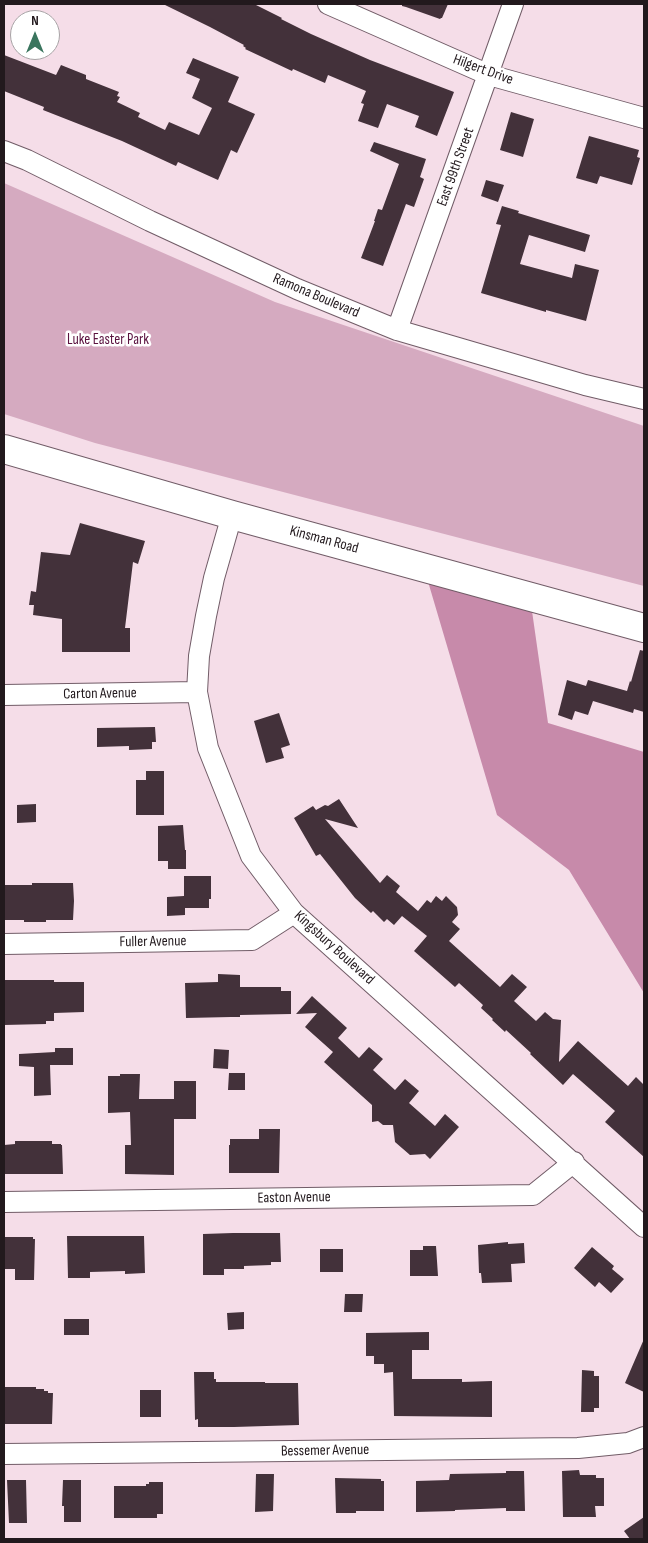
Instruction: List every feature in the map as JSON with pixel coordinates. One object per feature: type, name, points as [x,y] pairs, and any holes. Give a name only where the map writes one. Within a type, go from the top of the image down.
[{"type":"main road","name":"Kinsman Road","points":[[4,450],[232,515],[644,628]]},
{"type":"street","name":"Hilgert Drive","points":[[328,4],[489,75],[644,118]]},
{"type":"street","name":"East 99th Street","points":[[397,330],[513,4]]},
{"type":"street","name":"Ramona Boulevard","points":[[4,151],[27,160],[150,221],[297,289],[397,330],[644,399]]},
{"type":"street","name":"Kingsbury Boulevard","points":[[232,515],[214,578],[206,616],[199,656],[197,692],[208,748],[252,856],[294,913],[574,1162],[644,1227]]},
{"type":"street","name":"Carton Avenue","points":[[4,695],[197,692]]},
{"type":"street","name":"Fuller Avenue","points":[[4,944],[252,940],[294,913]]},
{"type":"street","name":"Easton Avenue","points":[[4,1202],[532,1195],[574,1162]]},
{"type":"street","name":"Bessemer Avenue","points":[[4,1454],[578,1448],[628,1443],[644,1437]]},
{"type":"green space","name":"Luke Easter Park","points":[[4,183],[275,302],[644,426],[644,586],[95,443],[4,414]]},
{"type":"shaded area","points":[[424,568],[530,597],[548,723],[644,752],[644,993],[569,870],[497,815]]},
{"type":"building","points":[[163,4],[254,4],[311,34],[370,60],[454,92],[437,136],[415,127],[419,116],[387,104],[378,128],[358,121],[364,104],[361,103],[366,91],[328,75],[325,83],[293,69],[292,71],[245,49],[244,45]]},
{"type":"building","points":[[402,4],[448,4],[440,19],[402,6]]},
{"type":"building","points":[[4,55],[10,57],[10,60],[17,60],[56,75],[61,65],[86,75],[86,79],[119,92],[117,96],[120,97],[117,102],[140,113],[138,117],[165,130],[169,122],[199,135],[212,108],[192,98],[200,79],[186,73],[193,58],[239,77],[228,102],[255,114],[237,153],[231,150],[218,180],[178,162],[176,166],[122,141],[43,110],[44,107],[4,91]]},
{"type":"building","points":[[511,112],[534,119],[523,157],[500,150]]},
{"type":"building","points":[[589,136],[639,150],[637,157],[640,158],[632,185],[600,176],[597,184],[576,178]]},
{"type":"building","points":[[374,142],[426,159],[420,177],[424,179],[414,207],[406,204],[383,266],[361,258],[378,209],[382,210],[399,164],[370,151]]},
{"type":"building","points":[[486,180],[504,185],[498,202],[481,196]]},
{"type":"building","points":[[502,206],[519,211],[518,213],[590,235],[585,252],[529,235],[520,264],[572,278],[575,264],[599,270],[586,321],[546,310],[546,312],[481,293],[501,225],[496,224]]},
{"type":"building","points":[[80,523],[145,541],[138,564],[133,562],[125,628],[130,628],[130,652],[62,652],[62,619],[33,615],[34,605],[29,605],[31,591],[36,592],[41,552],[70,555]]},
{"type":"building","points":[[640,650],[644,651],[644,712],[634,709],[633,713],[593,701],[588,715],[575,711],[572,720],[558,715],[567,680],[586,686],[588,680],[627,691]]},
{"type":"building","points":[[279,713],[290,745],[281,748],[284,758],[266,763],[254,721]]},
{"type":"building","points":[[155,727],[156,742],[152,742],[152,749],[129,750],[129,746],[97,747],[97,728]]},
{"type":"building","points":[[146,771],[164,771],[164,815],[136,815],[136,780],[146,780]]},
{"type":"building","points":[[339,799],[358,828],[325,819],[380,883],[387,875],[400,886],[396,892],[418,911],[427,900],[431,903],[436,896],[442,901],[446,896],[457,907],[458,915],[452,922],[460,929],[449,941],[500,987],[512,974],[527,987],[514,1001],[536,1021],[545,1012],[553,1019],[561,1020],[559,1062],[578,1041],[628,1086],[636,1077],[644,1085],[644,1157],[605,1122],[615,1111],[573,1074],[563,1085],[506,1030],[505,1032],[492,1020],[481,1008],[483,1005],[459,983],[455,987],[414,951],[427,936],[402,916],[394,925],[387,919],[384,922],[373,911],[371,913],[355,898],[320,854],[316,856],[294,818],[313,806],[316,810],[325,805],[328,806]]},
{"type":"building","points":[[36,804],[36,822],[17,823],[17,805]]},
{"type":"building","points":[[183,825],[186,869],[168,869],[168,861],[158,861],[158,826]]},
{"type":"building","points":[[184,876],[211,876],[209,908],[185,908],[185,915],[167,916],[167,897],[184,896]]},
{"type":"building","points":[[32,883],[73,883],[73,920],[24,922],[24,920],[4,920],[4,885],[32,885]]},
{"type":"building","points":[[218,974],[240,975],[240,987],[281,987],[281,991],[291,991],[291,1014],[186,1018],[185,983],[218,982]]},
{"type":"building","points":[[4,980],[84,982],[84,1012],[54,1013],[54,1021],[46,1021],[46,1024],[4,1025]]},
{"type":"building","points":[[312,996],[347,1028],[338,1038],[359,1058],[369,1047],[383,1059],[373,1070],[395,1090],[405,1079],[419,1091],[409,1103],[435,1126],[445,1114],[459,1127],[430,1159],[425,1154],[410,1155],[395,1142],[393,1125],[383,1125],[378,1121],[372,1122],[372,1105],[324,1062],[333,1052],[305,1027],[317,1013],[296,1014]]},
{"type":"building","points":[[55,1048],[73,1048],[73,1065],[50,1065],[51,1095],[34,1096],[34,1067],[19,1066],[19,1054],[55,1052]]},
{"type":"building","points":[[214,1049],[229,1050],[228,1069],[213,1068]]},
{"type":"building","points":[[229,1073],[245,1073],[245,1090],[228,1090]]},
{"type":"building","points":[[120,1074],[140,1074],[139,1099],[174,1099],[174,1081],[196,1081],[196,1119],[174,1119],[174,1175],[125,1174],[125,1145],[131,1145],[130,1112],[108,1113],[108,1076],[120,1076]]},
{"type":"building","points":[[259,1129],[280,1129],[279,1173],[229,1173],[230,1139],[259,1139]]},
{"type":"building","points":[[15,1141],[52,1141],[52,1144],[61,1144],[63,1174],[4,1174],[4,1145],[15,1144]]},
{"type":"building","points":[[280,1233],[281,1262],[271,1262],[271,1265],[244,1266],[244,1269],[224,1269],[224,1275],[203,1275],[203,1234]]},
{"type":"building","points":[[67,1236],[144,1236],[145,1273],[125,1274],[125,1271],[90,1272],[90,1278],[68,1278]]},
{"type":"building","points":[[4,1237],[33,1237],[35,1239],[34,1280],[15,1280],[15,1269],[4,1269]]},
{"type":"building","points":[[508,1242],[508,1244],[524,1243],[525,1263],[511,1264],[512,1282],[482,1283],[481,1273],[479,1273],[478,1245]]},
{"type":"building","points":[[423,1246],[436,1246],[438,1276],[410,1276],[410,1250],[423,1250]]},
{"type":"building","points":[[592,1247],[614,1266],[612,1269],[624,1279],[611,1293],[599,1282],[595,1287],[574,1268]]},
{"type":"building","points":[[320,1249],[343,1249],[343,1272],[320,1272]]},
{"type":"building","points":[[345,1294],[363,1294],[362,1312],[344,1312]]},
{"type":"building","points":[[244,1312],[244,1329],[228,1330],[227,1313]]},
{"type":"building","points":[[64,1319],[89,1319],[89,1335],[64,1335]]},
{"type":"building","points":[[429,1332],[429,1350],[412,1350],[412,1379],[462,1379],[462,1382],[492,1381],[492,1417],[394,1416],[393,1372],[384,1373],[384,1364],[374,1364],[374,1356],[366,1356],[366,1333]]},
{"type":"building","points":[[644,1339],[644,1392],[625,1383]]},
{"type":"building","points":[[582,1370],[594,1371],[594,1376],[599,1376],[599,1408],[594,1408],[594,1412],[581,1412]]},
{"type":"building","points":[[194,1372],[214,1372],[216,1382],[298,1383],[299,1425],[198,1427],[198,1419],[195,1420]]},
{"type":"building","points":[[5,1387],[36,1387],[36,1389],[44,1389],[48,1393],[53,1393],[52,1424],[4,1424]]},
{"type":"building","points":[[140,1390],[161,1390],[161,1417],[140,1417]]},
{"type":"building","points":[[579,1470],[580,1475],[596,1475],[596,1478],[604,1478],[604,1506],[595,1506],[596,1517],[563,1517],[562,1471]]},
{"type":"building","points":[[506,1471],[524,1471],[525,1511],[506,1511],[506,1508],[416,1512],[416,1481],[449,1480],[450,1474],[506,1473]]},
{"type":"building","points":[[256,1474],[274,1474],[273,1511],[255,1512]]},
{"type":"building","points":[[335,1478],[381,1479],[381,1481],[384,1481],[384,1511],[336,1513]]},
{"type":"building","points":[[7,1480],[26,1480],[27,1523],[9,1523]]},
{"type":"building","points":[[63,1480],[81,1480],[81,1522],[64,1522],[64,1506],[62,1506]]},
{"type":"building","points":[[149,1482],[163,1482],[163,1514],[157,1514],[157,1518],[114,1518],[114,1486],[146,1486]]},
{"type":"building","points":[[644,1517],[644,1539],[630,1539],[624,1531]]}]
